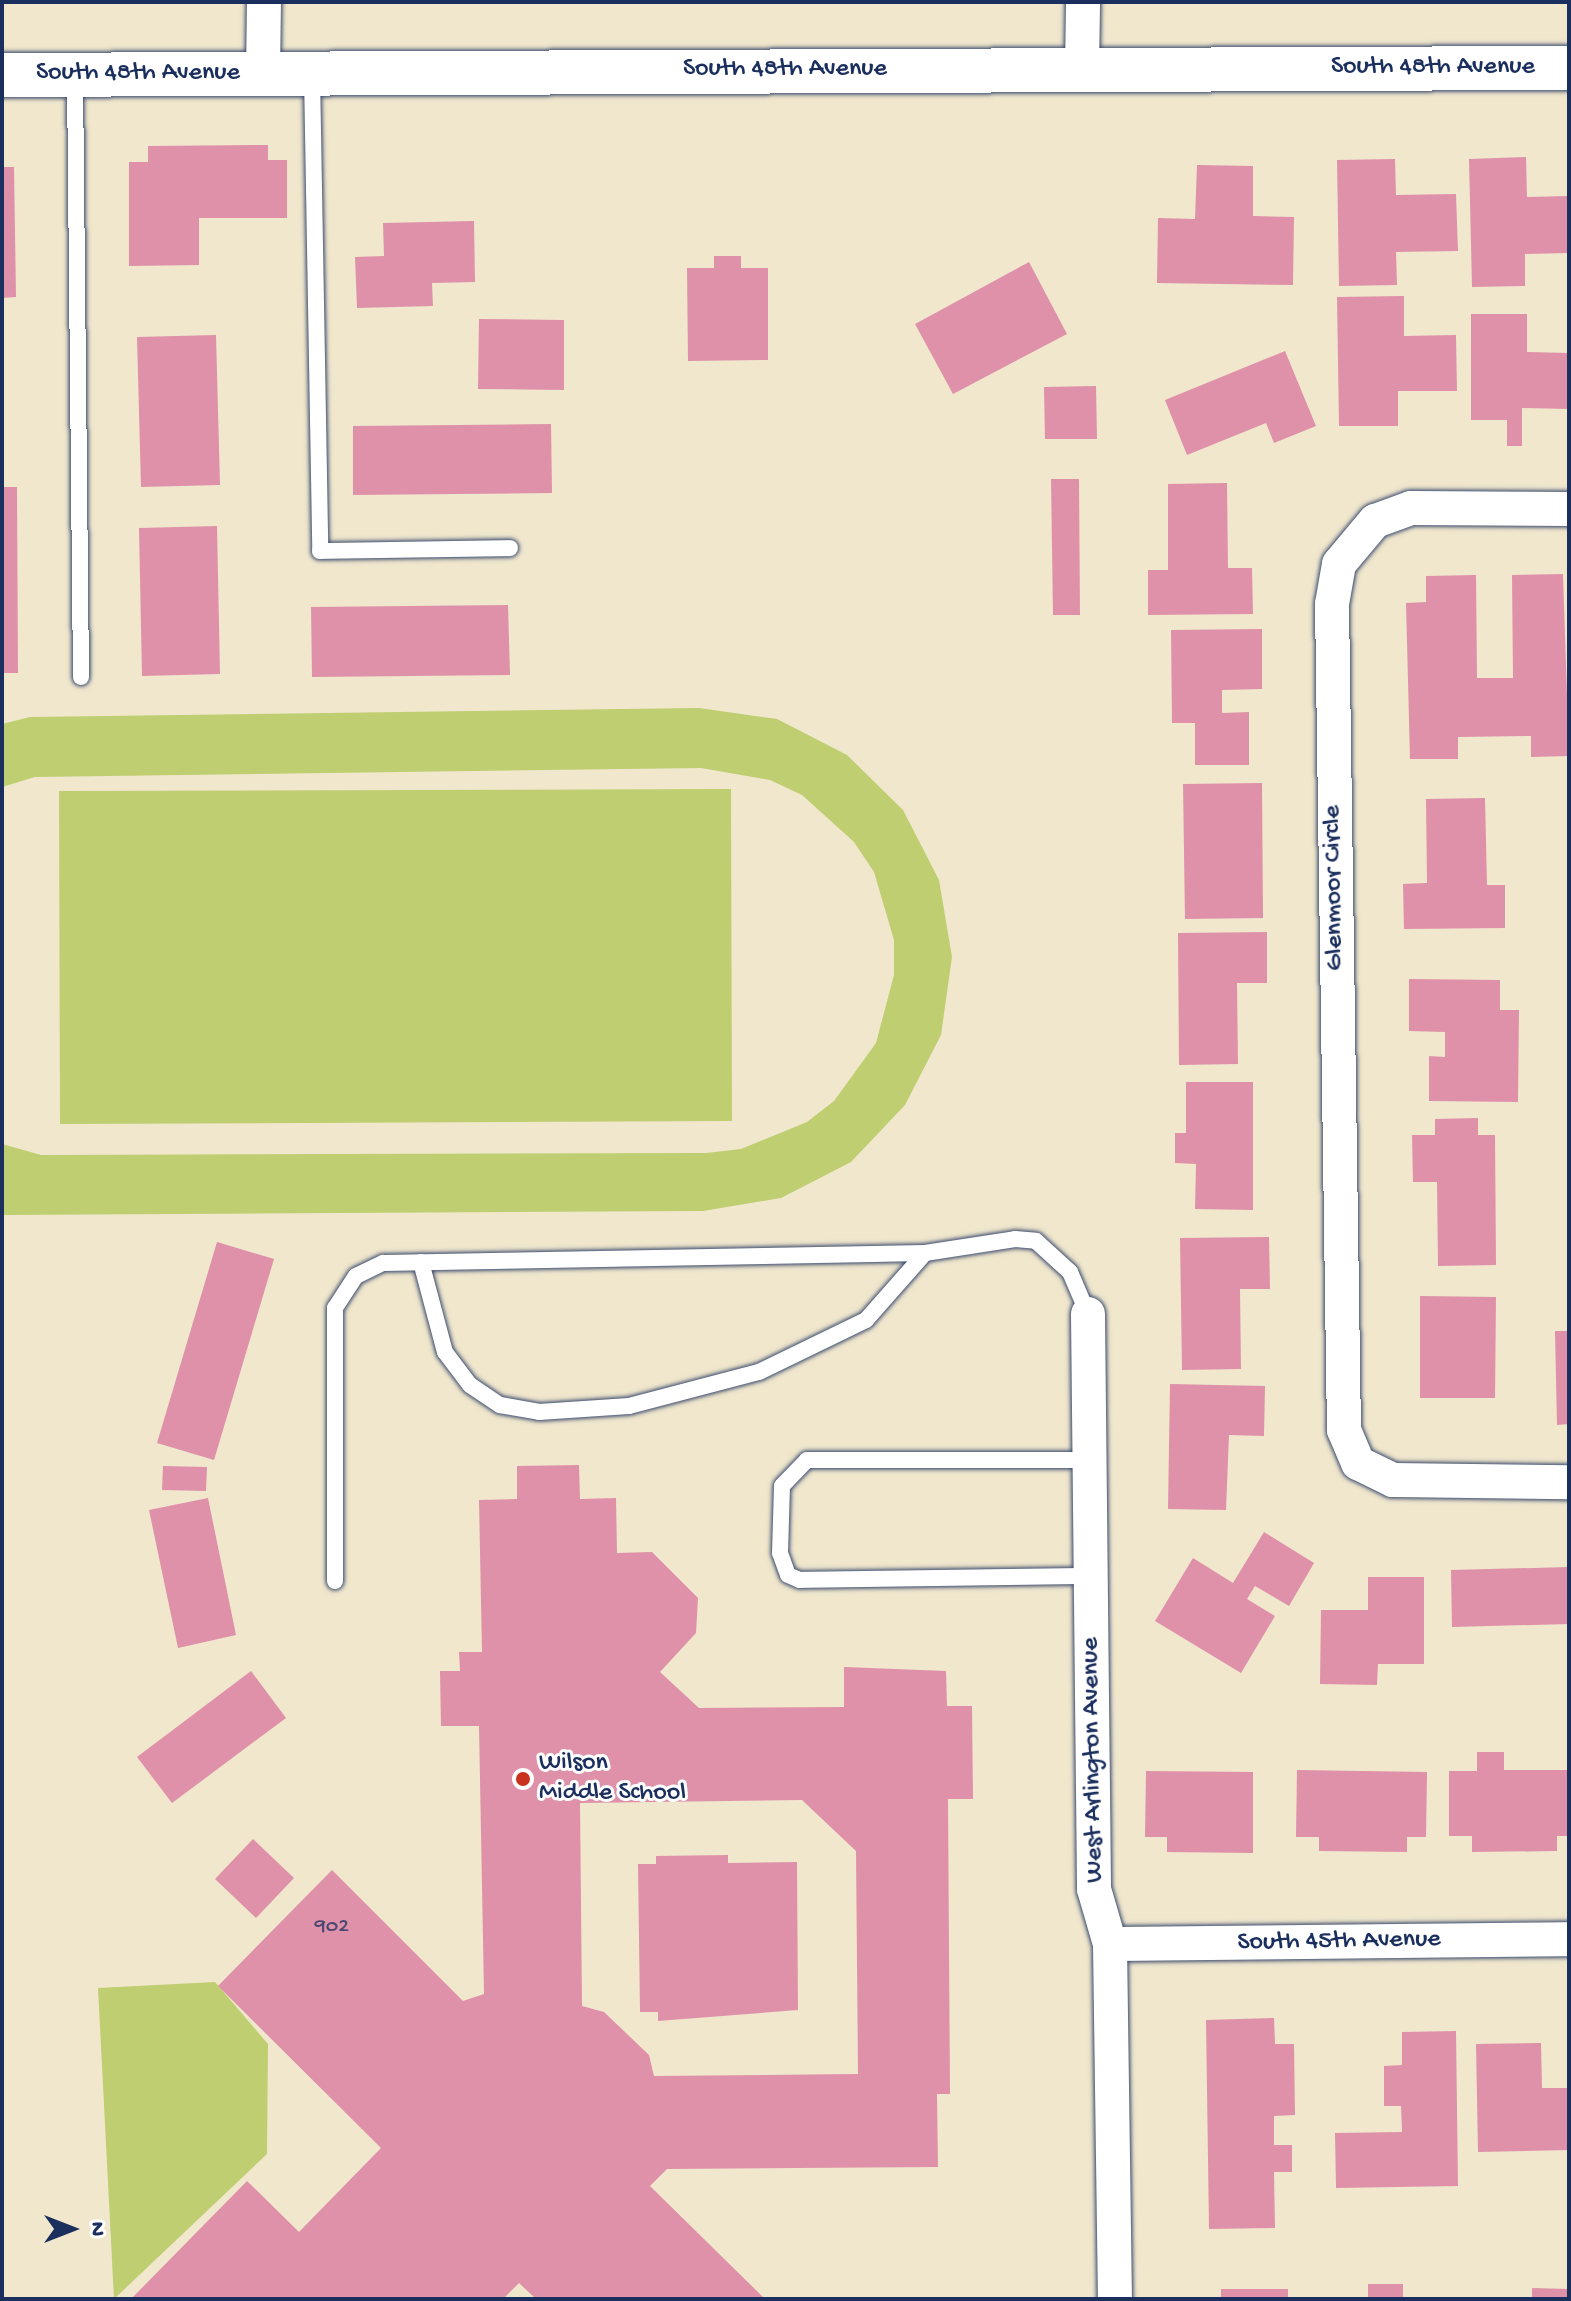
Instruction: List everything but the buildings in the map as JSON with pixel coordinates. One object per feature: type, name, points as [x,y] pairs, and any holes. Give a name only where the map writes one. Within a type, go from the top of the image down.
[{"type":"street","points":[[263,73],[264,2]]},
{"type":"street","points":[[1082,69],[1083,2]]},
{"type":"street","name":"South 48th Avenue","points":[[2,75],[1569,68]]},
{"type":"street","name":"Glenmoor Circle","points":[[1569,509],[1411,508],[1375,521],[1339,564],[1332,604],[1340,1385],[1344,1430],[1358,1463],[1393,1480],[1431,1484],[1569,1482]]},
{"type":"street","name":"West Arlington Avenue","points":[[1088,1314],[1094,1889],[1110,1944],[1115,2299]]},
{"type":"street","name":"South 45th Avenue","points":[[1110,1944],[1569,1939]]},
{"type":"lane","points":[[312,73],[320,551],[510,548]]},
{"type":"lane","points":[[75,75],[81,677]]},
{"type":"lane","points":[[335,1581],[335,1308],[356,1276],[383,1263],[925,1253],[1036,1241],[1070,1272],[1088,1314]]},
{"type":"lane","points":[[421,1262],[445,1352],[470,1385],[500,1405],[539,1412],[629,1406],[759,1372],[866,1320],[925,1253]]},
{"type":"lane","points":[[1089,1460],[807,1460],[782,1486],[780,1553],[788,1575],[800,1580],[1091,1576]]},
{"type":"green space","points":[[699,708],[777,719],[847,755],[903,810],[939,880],[952,957],[941,1035],[905,1105],[851,1162],[781,1198],[703,1211],[2,1215],[2,1144],[41,1155],[706,1153],[741,1149],[807,1122],[834,1101],[876,1043],[894,975],[894,940],[874,872],[854,842],[802,795],[770,780],[701,768],[35,777],[2,787],[2,724],[30,717]]},
{"type":"green space","points":[[731,789],[732,1121],[60,1124],[59,791]]},
{"type":"green space","points":[[215,1982],[268,2044],[267,2154],[114,2299],[98,1988]]},
{"type":"place","name":"Wilson Middle School","points":[[523,1779]]}]
